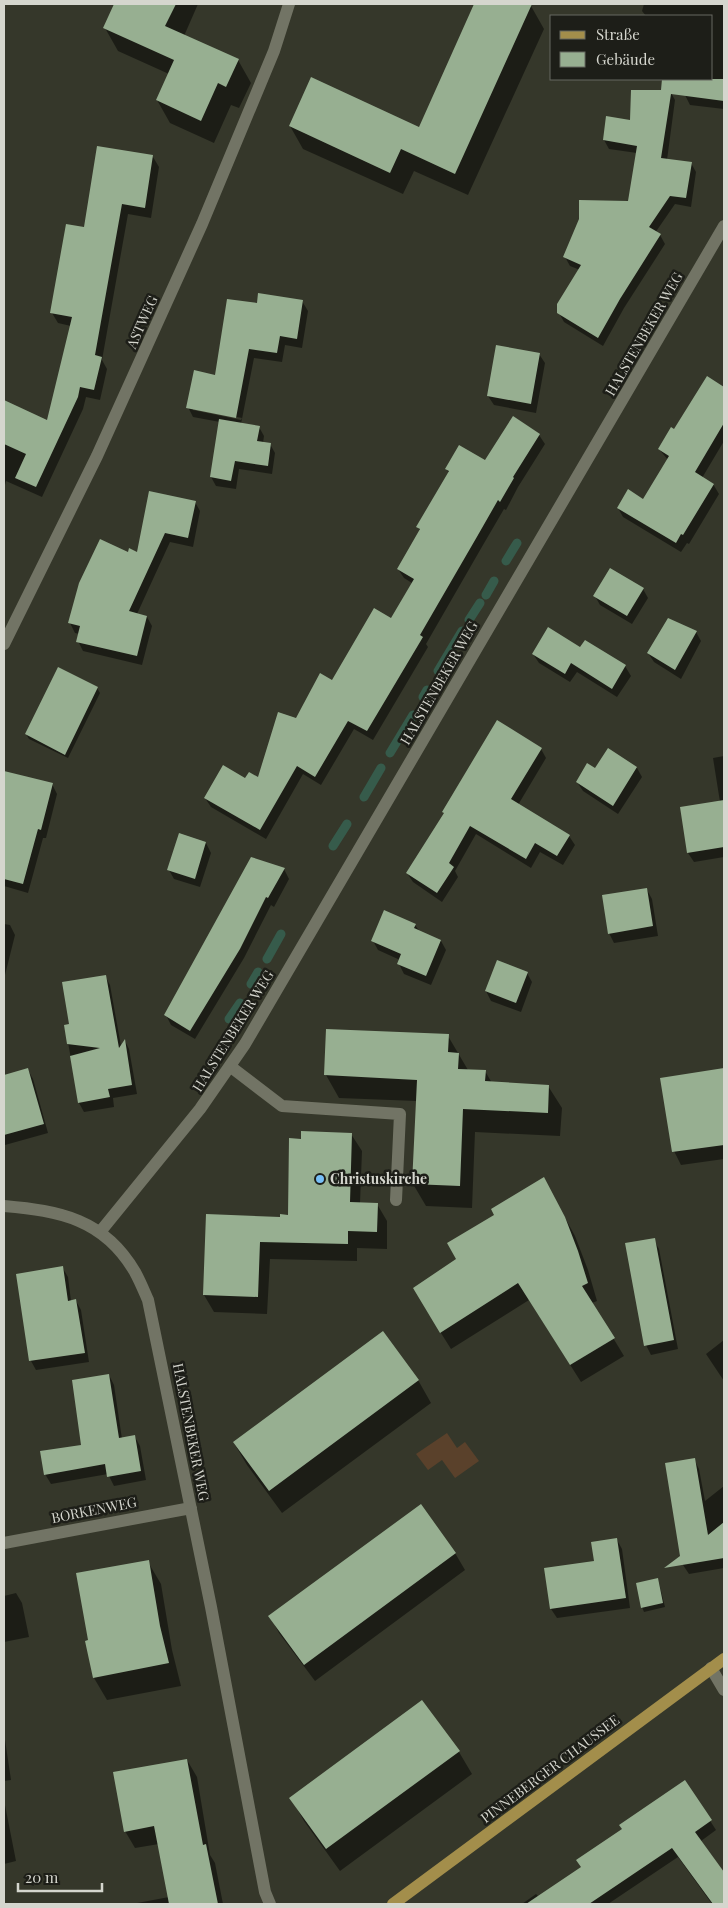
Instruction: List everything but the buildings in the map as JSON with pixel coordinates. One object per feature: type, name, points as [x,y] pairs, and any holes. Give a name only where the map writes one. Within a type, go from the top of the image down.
[{"type":"main road","name":"PINNEBERGER CHAUSSEE","points":[[393,1904],[724,1659]]},
{"type":"street","name":"ASTWEG","points":[[4,644],[112,424],[202,224],[274,51],[289,4]]},
{"type":"street","name":"HALSTENBEKER WEG","points":[[270,1904],[265,1892],[212,1607],[148,1300],[135,1272],[120,1250],[100,1232],[200,1110],[231,1067],[724,226]]},
{"type":"street","points":[[231,1067],[282,1106],[400,1114],[396,1200]]},
{"type":"street","points":[[4,1206],[41,1209],[61,1214],[80,1220],[100,1232]]},
{"type":"street","name":"BORKENWEG","points":[[4,1543],[190,1508]]},
{"type":"street","points":[[711,1668],[724,1690]]},
{"type":"shaded area","points":[[447,1433],[457,1448],[465,1442],[479,1461],[455,1478],[442,1460],[428,1470],[416,1454]]},
{"type":"waterway","points":[[506,561],[517,543]]},
{"type":"waterway","points":[[486,595],[494,581]]},
{"type":"waterway","points":[[469,620],[480,603]]},
{"type":"waterway","points":[[438,671],[462,631]]},
{"type":"waterway","points":[[423,697],[427,690]]},
{"type":"waterway","points":[[390,753],[413,715]]},
{"type":"waterway","points":[[364,797],[381,768]]},
{"type":"waterway","points":[[333,846],[347,824]]},
{"type":"waterway","points":[[267,959],[281,934]]},
{"type":"waterway","points":[[251,984],[258,972]]},
{"type":"waterway","points":[[229,1019],[240,1003]]},
{"type":"place","name":"Christuskirche","points":[[320,1179]]}]
